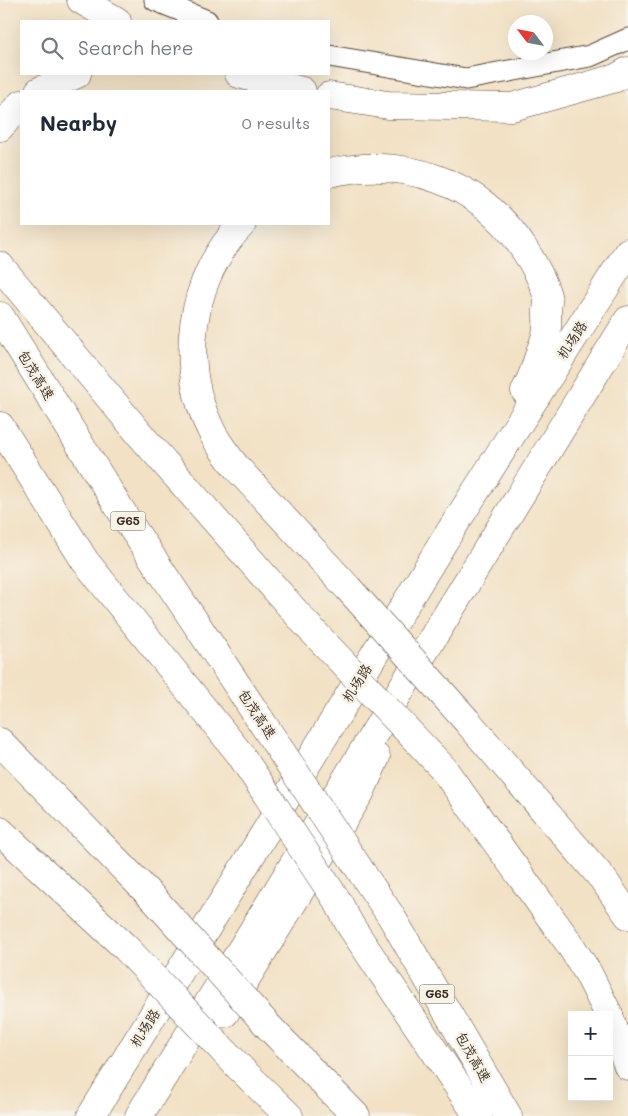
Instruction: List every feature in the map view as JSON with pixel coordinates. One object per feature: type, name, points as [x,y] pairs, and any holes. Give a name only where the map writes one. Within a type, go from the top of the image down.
[{"type":"highway","points":[[81,0],[115,20]]},
{"type":"highway","points":[[330,96],[388,104],[512,107],[616,78],[628,71]]},
{"type":"highway","points":[[41,90],[75,75]]},
{"type":"highway","points":[[242,75],[298,90]]},
{"type":"highway","points":[[0,126],[20,105]]},
{"type":"highway","points":[[330,173],[347,168],[369,167],[413,171],[454,185],[473,196],[506,225],[520,242],[538,273],[548,301],[546,334],[530,382],[444,541]]},
{"type":"highway","points":[[241,225],[222,249],[211,268],[196,309],[192,352],[194,373],[198,394],[210,427],[224,452],[237,468],[467,721],[603,879],[628,916]]},
{"type":"highway","name":"机场路","points":[[91,1116],[444,541],[628,252]]},
{"type":"highway","points":[[4,271],[142,438],[306,624],[442,767],[570,943],[588,972],[607,1011]]},
{"type":"highway","name":"包茂高速","points":[[0,316],[126,517],[391,916],[508,1116]]},
{"type":"highway","points":[[139,1116],[628,320]]},
{"type":"highway","name":"包茂高速","points":[[0,426],[85,561],[240,754],[338,902],[350,925],[478,1116]]},
{"type":"highway","points":[[162,1116],[360,793],[409,677]]},
{"type":"highway","points":[[0,742],[153,898],[269,1027],[356,1116]]},
{"type":"highway","points":[[0,831],[126,948],[289,1116]]},
{"type":"highway","points":[[613,1027],[628,1066]]},
{"type":"street","points":[[155,0],[205,20]]},
{"type":"street","points":[[330,56],[466,79],[590,56],[628,39]]}]
